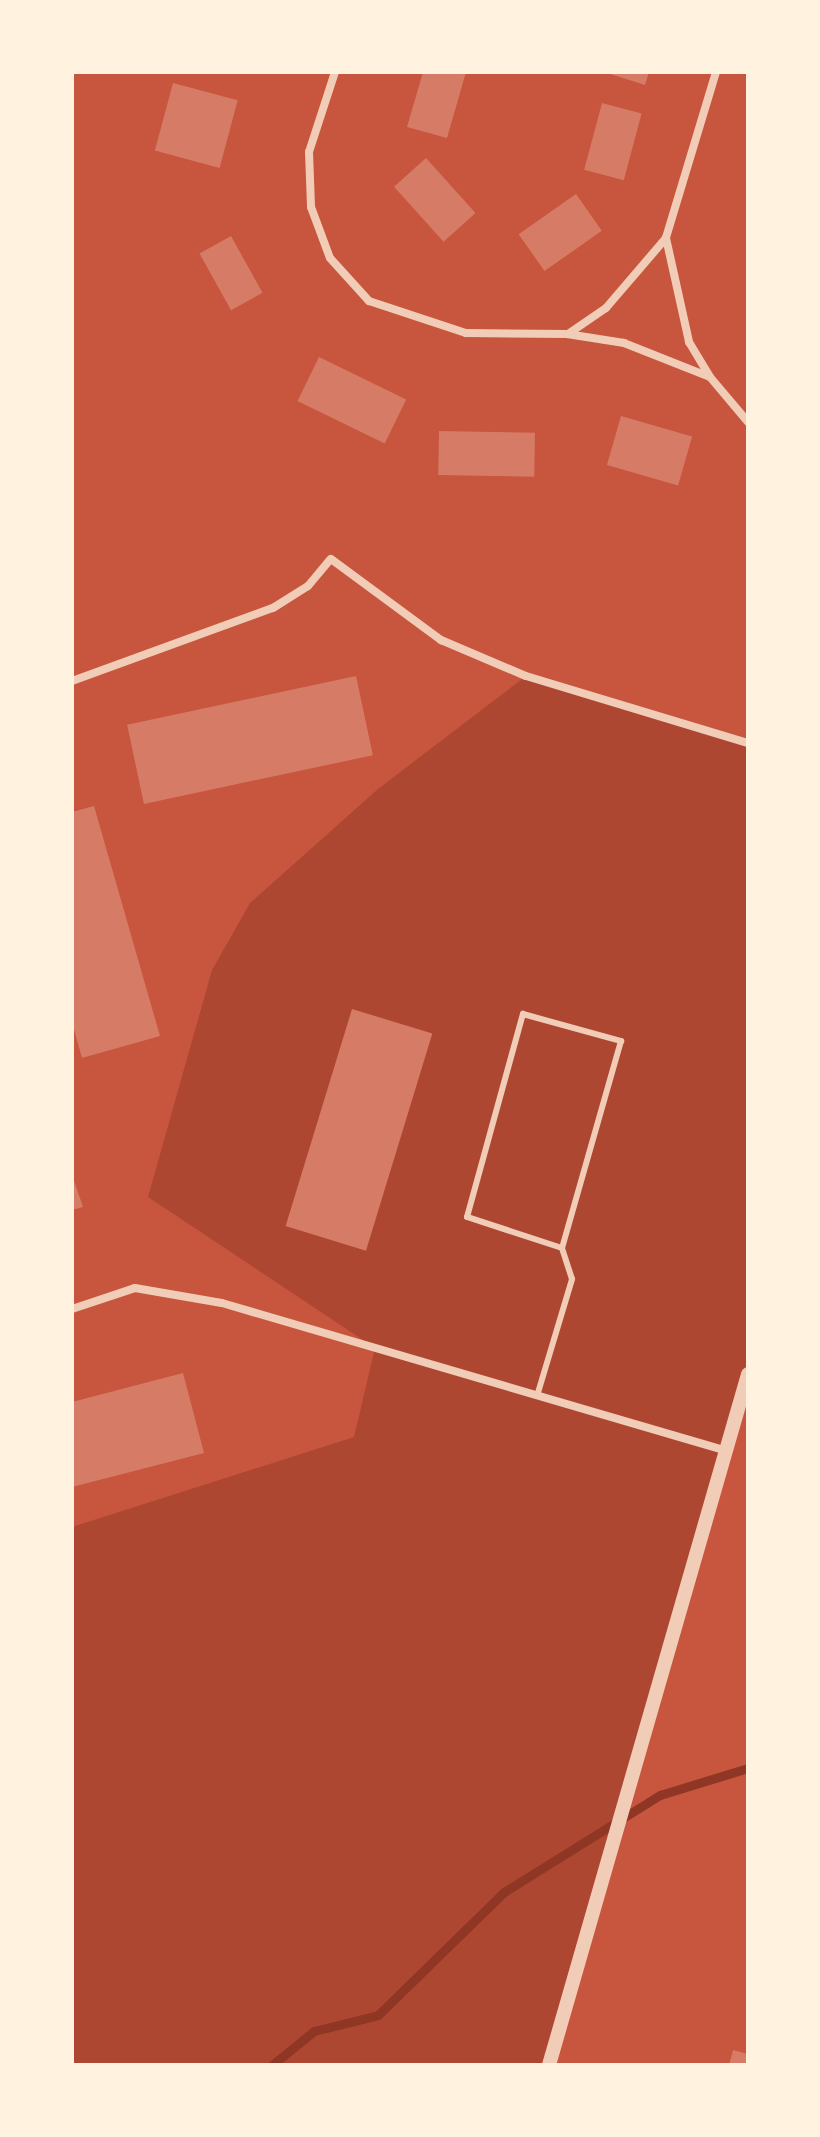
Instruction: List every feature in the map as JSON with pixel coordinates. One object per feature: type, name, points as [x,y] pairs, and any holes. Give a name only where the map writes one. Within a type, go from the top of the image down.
[{"type":"street","points":[[335,72],[309,152],[311,207],[330,258],[369,301],[466,333],[567,334],[624,343],[710,377]]},
{"type":"street","points":[[567,334],[606,308],[666,238],[716,72]]},
{"type":"street","points":[[666,238],[689,342],[710,377],[748,422]]},
{"type":"street","points":[[72,681],[273,608],[308,586],[331,559],[441,640],[526,676],[748,743]]},
{"type":"street","points":[[72,1309],[135,1288],[222,1303],[727,1451]]},
{"type":"street","points":[[549,2065],[748,1374]]},
{"type":"lane","points":[[537,1396],[572,1279],[562,1248],[621,1041],[523,1014],[467,1217],[562,1248]]},
{"type":"shaded area","points":[[526,676],[748,743],[748,1377],[549,2065],[72,2065],[72,1527],[354,1437],[375,1348],[148,1197],[212,970],[250,903],[378,789]]},
{"type":"building","points":[[423,72],[466,72],[447,138],[407,127]]},
{"type":"building","points":[[604,72],[649,72],[645,85]]},
{"type":"building","points":[[173,83],[238,100],[220,168],[155,151]]},
{"type":"building","points":[[602,103],[642,114],[624,180],[584,170]]},
{"type":"building","points":[[426,158],[476,213],[444,242],[394,187]]},
{"type":"building","points":[[576,194],[602,231],[544,271],[519,234]]},
{"type":"building","points":[[231,236],[263,293],[231,310],[200,253]]},
{"type":"building","points":[[319,357],[406,400],[385,444],[298,401]]},
{"type":"building","points":[[621,416],[692,436],[678,485],[607,465]]},
{"type":"building","points":[[439,431],[535,433],[534,477],[438,475]]},
{"type":"building","points":[[356,676],[373,755],[144,804],[127,725]]},
{"type":"building","points":[[94,806],[160,1036],[82,1058],[72,1022],[72,812]]},
{"type":"building","points":[[352,1009],[432,1034],[366,1251],[286,1226]]},
{"type":"building","points":[[72,1175],[83,1207],[72,1210]]},
{"type":"building","points":[[183,1373],[204,1453],[72,1487],[72,1402]]},
{"type":"building","points":[[733,2050],[748,2054],[748,2065],[729,2065]]},
{"type":"waterway","points":[[272,2065],[314,2031],[378,2015],[504,1892],[660,1795],[748,1768]]}]
